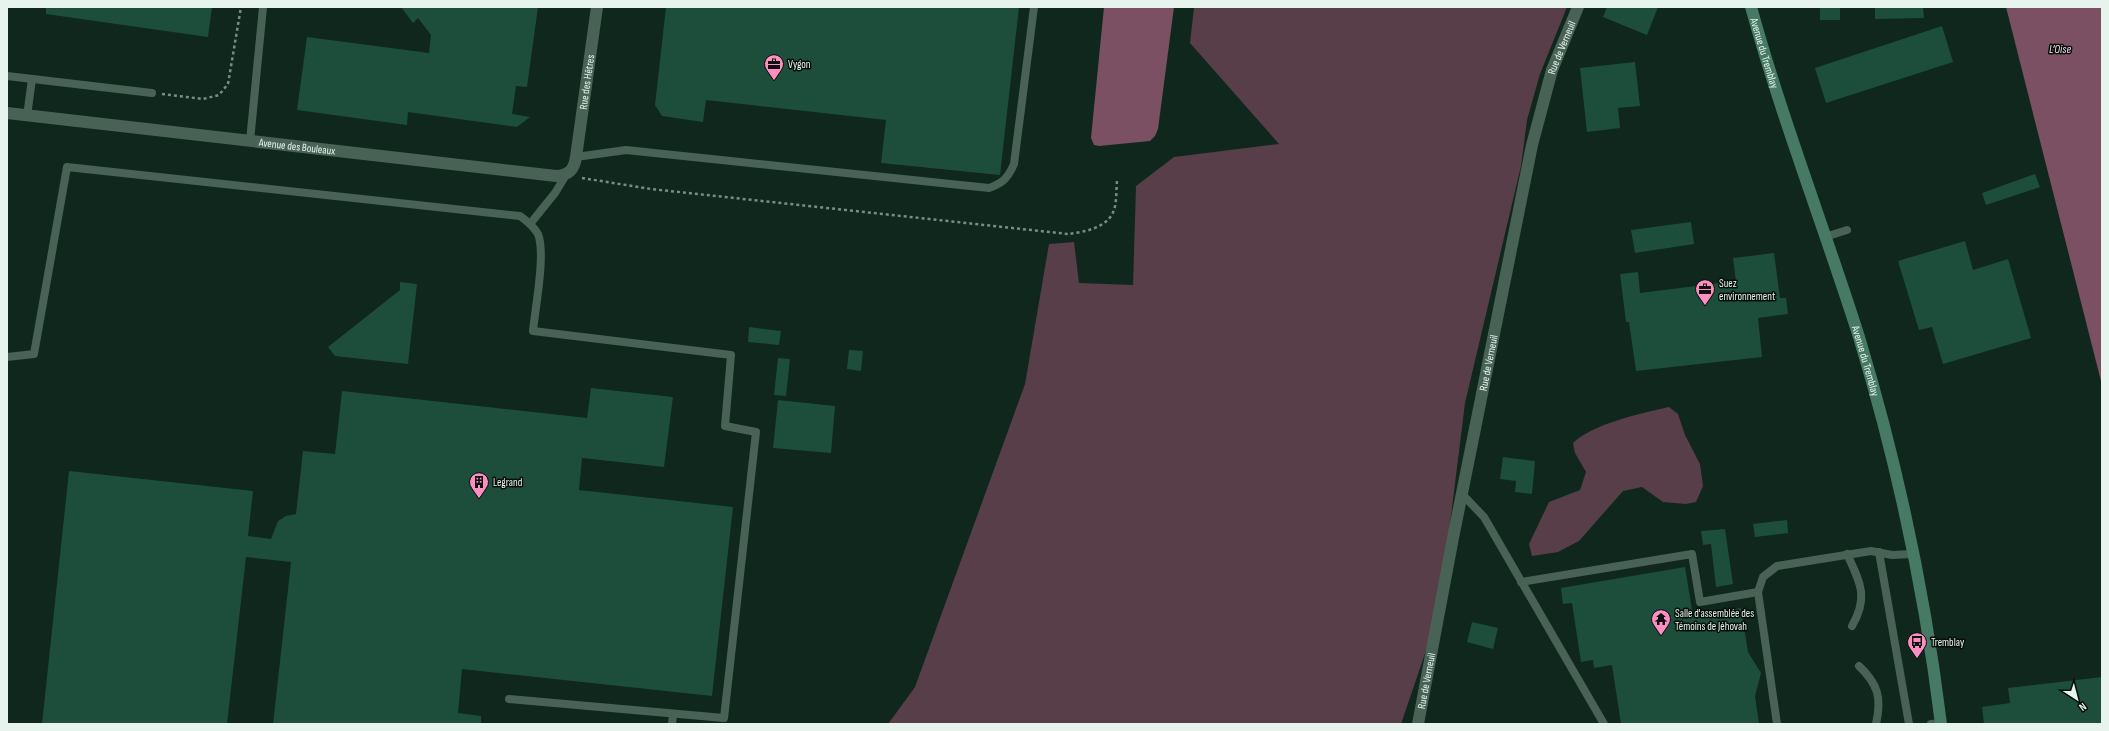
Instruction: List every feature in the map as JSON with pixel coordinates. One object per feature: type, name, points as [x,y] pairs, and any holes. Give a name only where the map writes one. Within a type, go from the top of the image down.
[{"type":"main road","name":"Avenue du Tremblay","points":[[1751,7],[1779,102],[1871,381],[1913,554],[1928,627],[1938,724]]},
{"type":"street","name":"Rue des Hêtres","points":[[576,157],[597,7]]},
{"type":"street","name":"Rue de Verneuil","points":[[1418,724],[1462,494],[1539,115],[1552,70],[1578,7]]},
{"type":"street","name":"Avenue des Bouleaux","points":[[7,113],[548,175],[566,175]]},
{"type":"street","points":[[566,175],[572,169],[576,157]]},
{"type":"lane","points":[[250,141],[263,7]]},
{"type":"lane","points":[[576,157],[626,150],[989,188],[1002,183],[1009,175],[1014,164],[1034,7]]},
{"type":"lane","points":[[7,76],[152,93]]},
{"type":"lane","points":[[27,116],[32,79]]},
{"type":"lane","points":[[7,357],[34,354],[68,167],[520,216],[530,224],[538,234],[541,250],[533,331],[731,355],[725,426],[756,432],[724,718],[509,699]]},
{"type":"lane","points":[[530,224],[555,193],[566,175]]},
{"type":"lane","points":[[1825,238],[1847,230]]},
{"type":"lane","points":[[1462,494],[1484,517],[1604,724]]},
{"type":"lane","points":[[1777,724],[1758,592],[1763,577],[1777,566],[1847,554],[1871,551],[1892,555],[1913,554]]},
{"type":"lane","points":[[1879,552],[1909,724]]},
{"type":"lane","points":[[1522,582],[1692,554],[1700,602],[1758,592]]},
{"type":"lane","points":[[1847,554],[1861,584],[1863,602],[1852,626]]},
{"type":"lane","points":[[1859,666],[1870,676],[1877,689],[1878,712],[1876,724]]},
{"type":"lane","points":[[672,724],[673,714]]},
{"type":"path","points":[[152,93],[203,99],[219,95],[228,84],[241,7]]},
{"type":"path","points":[[566,175],[651,189],[1068,234],[1087,232],[1102,224],[1114,211],[1118,181]]},
{"type":"shaded area","points":[[1194,7],[1567,7],[1540,74],[1527,120],[1521,166],[1465,403],[1445,564],[1435,624],[1401,724],[888,724],[915,687],[1025,384],[1049,244],[1074,242],[1079,283],[1133,285],[1136,186],[1174,157],[1279,144],[1190,43]]},
{"type":"shaded area","points":[[1669,407],[1678,414],[1685,435],[1700,464],[1703,486],[1696,502],[1686,504],[1663,502],[1642,487],[1623,491],[1579,541],[1558,552],[1532,556],[1529,544],[1549,502],[1580,490],[1586,472],[1575,453],[1573,443],[1581,436],[1592,430],[1618,420]]},
{"type":"water","points":[[1104,7],[1174,7],[1158,129],[1155,136],[1150,141],[1099,146],[1094,145],[1091,138]]},
{"type":"water","name":"L’Oise","points":[[2006,7],[2102,7],[2102,385]]},
{"type":"building","points":[[46,7],[212,7],[208,37],[46,14]]},
{"type":"building","points":[[401,7],[538,7],[527,87],[516,86],[512,114],[530,117],[517,127],[408,112],[407,125],[297,110],[307,37],[429,53],[431,35],[418,18],[413,23]]},
{"type":"building","points":[[666,7],[1019,7],[1000,175],[881,163],[886,120],[706,100],[703,122],[662,116],[655,105]]},
{"type":"building","points":[[1607,7],[1658,7],[1647,35],[1603,17]]},
{"type":"building","points":[[1820,7],[1840,7],[1840,20],[1820,20]]},
{"type":"building","points":[[1875,7],[1923,7],[1924,18],[1875,19]]},
{"type":"building","points":[[1942,26],[1953,62],[1826,103],[1815,68]]},
{"type":"building","points":[[1635,62],[1640,106],[1618,108],[1620,128],[1587,132],[1580,68]]},
{"type":"building","points":[[2035,174],[2040,187],[1986,205],[1982,193]]},
{"type":"building","points":[[1691,222],[1694,244],[1635,253],[1631,230]]},
{"type":"building","points":[[1965,241],[1973,270],[2008,259],[2031,338],[1943,364],[1932,327],[1919,330],[1898,261]]},
{"type":"building","name":"Suez environnement","points":[[1774,253],[1780,298],[1786,298],[1788,314],[1758,318],[1762,357],[1636,371],[1629,322],[1626,322],[1620,274],[1638,272],[1640,293],[1736,281],[1733,258]]},
{"type":"building","points":[[400,282],[417,284],[408,364],[335,356],[328,347],[400,290]]},
{"type":"building","points":[[749,327],[781,331],[779,345],[748,342]]},
{"type":"building","points":[[849,350],[863,351],[861,371],[847,369]]},
{"type":"building","points":[[778,358],[790,359],[786,396],[774,395]]},
{"type":"building","name":"Legrand","points":[[591,388],[673,397],[664,467],[582,458],[579,490],[733,507],[712,696],[462,669],[458,713],[481,716],[481,724],[273,724],[291,562],[246,557],[227,724],[42,724],[69,471],[253,491],[248,536],[271,539],[278,521],[286,516],[296,514],[303,451],[335,454],[342,391],[587,418]]},
{"type":"building","points":[[778,400],[835,406],[831,453],[773,448]]},
{"type":"building","points":[[1503,457],[1535,461],[1532,494],[1515,492],[1516,481],[1500,479]]},
{"type":"building","points":[[1787,520],[1788,533],[1755,537],[1753,524]]},
{"type":"building","points":[[1725,529],[1733,584],[1716,587],[1711,544],[1703,545],[1701,531]]},
{"type":"building","name":"Salle d'assemblée des Témoins de Jéhovah","points":[[1685,567],[1693,616],[1741,608],[1748,652],[1761,673],[1755,696],[1759,724],[1621,724],[1612,665],[1594,668],[1593,660],[1581,662],[1572,603],[1563,604],[1561,588]]},
{"type":"building","points":[[1472,622],[1498,628],[1493,649],[1467,642]]},
{"type":"building","points":[[2102,677],[2102,723],[1984,724],[1982,707],[2010,703],[2008,688]]},
{"type":"place","name":"Vygon","points":[[774,81]]},
{"type":"place","name":"Suez environnement","points":[[1705,306]]},
{"type":"place","name":"Legrand","points":[[479,499]]},
{"type":"place","name":"Salle d'assemblée des Témoins de Jéhovah","points":[[1661,636]]},
{"type":"place","name":"Tremblay","points":[[1917,659]]}]
